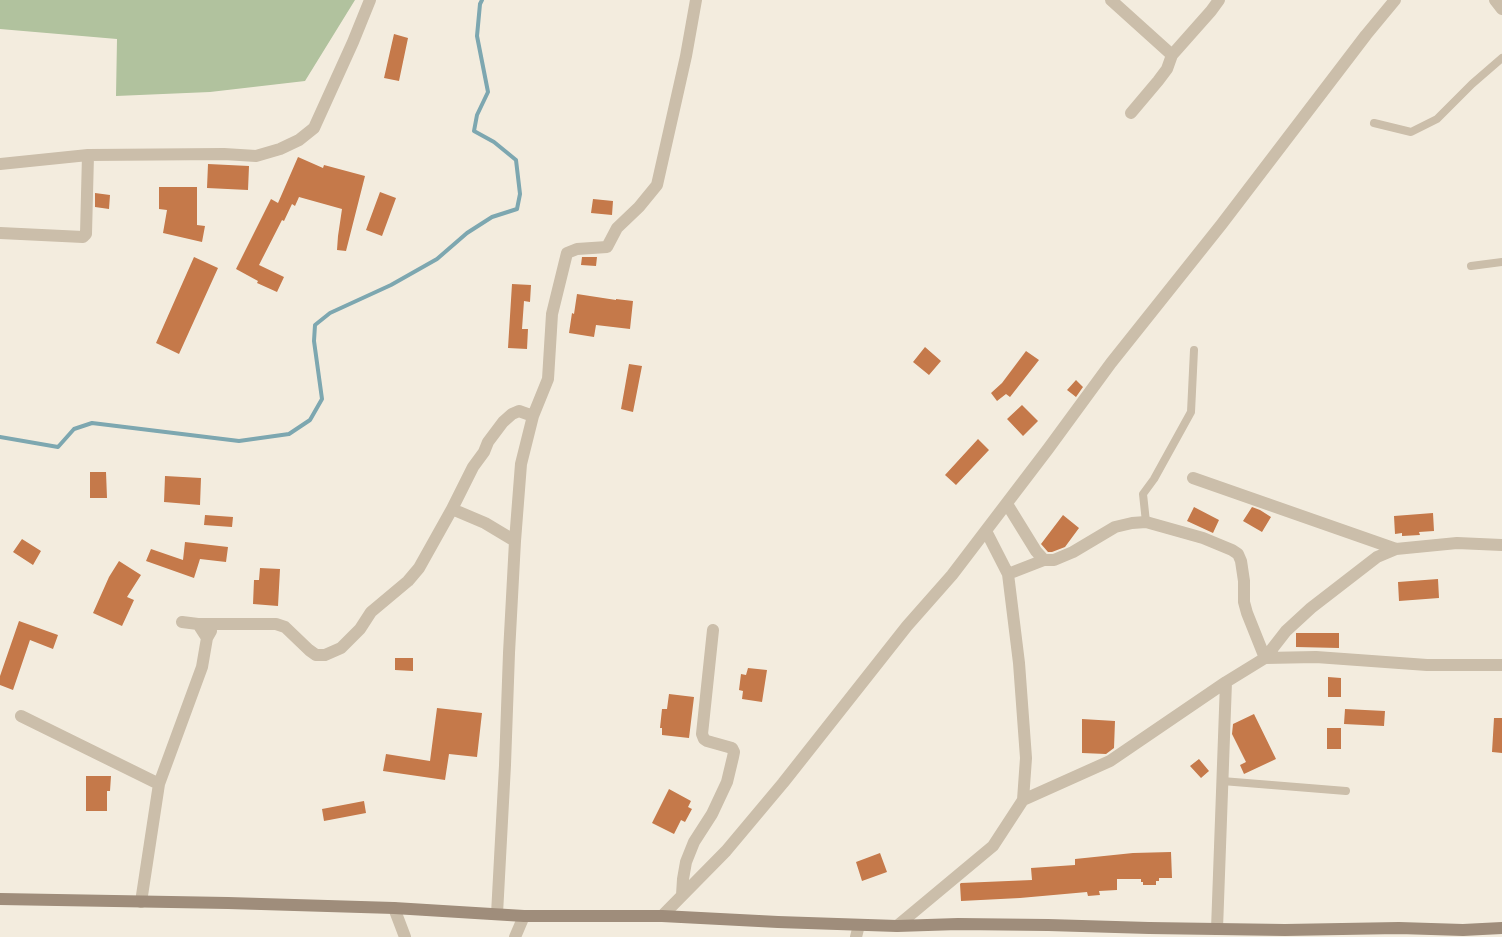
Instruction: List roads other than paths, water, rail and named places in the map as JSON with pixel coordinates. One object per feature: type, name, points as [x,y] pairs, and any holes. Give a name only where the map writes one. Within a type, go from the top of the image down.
[{"type":"street","points":[[0,164],[88,155],[224,154],[256,156],[280,149],[299,140],[314,128],[370,0]]},
{"type":"street","points":[[497,914],[515,540],[521,464],[533,416],[548,379],[552,314],[567,253],[576,249],[607,247],[617,228],[657,186],[686,56],[696,0]]},
{"type":"street","points":[[1111,0],[1172,55]]},
{"type":"street","points":[[1131,113],[1158,82],[1172,55],[1219,0]]},
{"type":"street","points":[[662,916],[726,850],[783,783],[907,626],[952,575],[1111,363],[1221,225],[1366,35],[1395,0]]},
{"type":"street","points":[[1495,0],[1502,9]]},
{"type":"street","points":[[0,233],[83,237],[86,234],[88,155]]},
{"type":"street","points":[[182,622],[198,624],[276,624],[285,626],[316,655],[325,655],[341,648],[360,629],[370,612],[408,581],[419,568],[452,509],[473,466],[503,422],[519,411],[533,416]]},
{"type":"street","points":[[1194,478],[1396,549]]},
{"type":"street","points":[[1007,504],[1036,551],[1044,560]]},
{"type":"street","points":[[452,509],[485,523],[515,540]]},
{"type":"street","points":[[1008,574],[1044,560],[1054,560],[1073,552],[1115,527],[1132,522],[1146,522],[1203,538],[1238,554],[1242,561],[1246,613],[1265,658]]},
{"type":"street","points":[[897,926],[993,846],[1023,800],[1026,758],[1019,662],[1008,574],[986,531]]},
{"type":"street","points":[[1023,800],[1110,761],[1226,682],[1265,658],[1286,632],[1311,608],[1377,557],[1396,549],[1457,543],[1502,545]]},
{"type":"street","points":[[198,624],[207,638]]},
{"type":"street","points":[[141,902],[160,784],[202,667],[207,638],[214,624]]},
{"type":"street","points":[[682,895],[686,862],[694,842],[712,814],[727,782],[734,752],[732,748],[707,741],[702,734],[713,630]]},
{"type":"street","points":[[1265,658],[1316,657],[1427,664],[1502,665]]},
{"type":"street","points":[[1217,929],[1226,682]]},
{"type":"street","points":[[21,716],[160,784]]},
{"type":"street","points":[[0,899],[394,908],[524,916],[662,916],[858,931],[897,926],[958,924],[1217,929],[1234,933],[1399,928],[1496,931]]},
{"type":"street","points":[[394,908],[405,937]]},
{"type":"street","points":[[515,937],[524,916]]},
{"type":"lane","points":[[1374,123],[1411,132],[1437,119],[1472,84],[1502,58]]},
{"type":"lane","points":[[1472,266],[1502,262]]},
{"type":"lane","points":[[1146,522],[1142,494],[1154,479],[1191,412],[1194,350]]},
{"type":"lane","points":[[1222,780],[1346,791]]},
{"type":"waterway","points":[[0,437],[58,447],[74,429],[92,423],[239,441],[289,434],[310,420],[322,399],[314,341],[315,325],[330,313],[391,285],[437,259],[467,233],[492,217],[517,209],[520,194],[516,160],[494,142],[474,131],[477,115],[488,92],[477,36],[482,0]]}]
